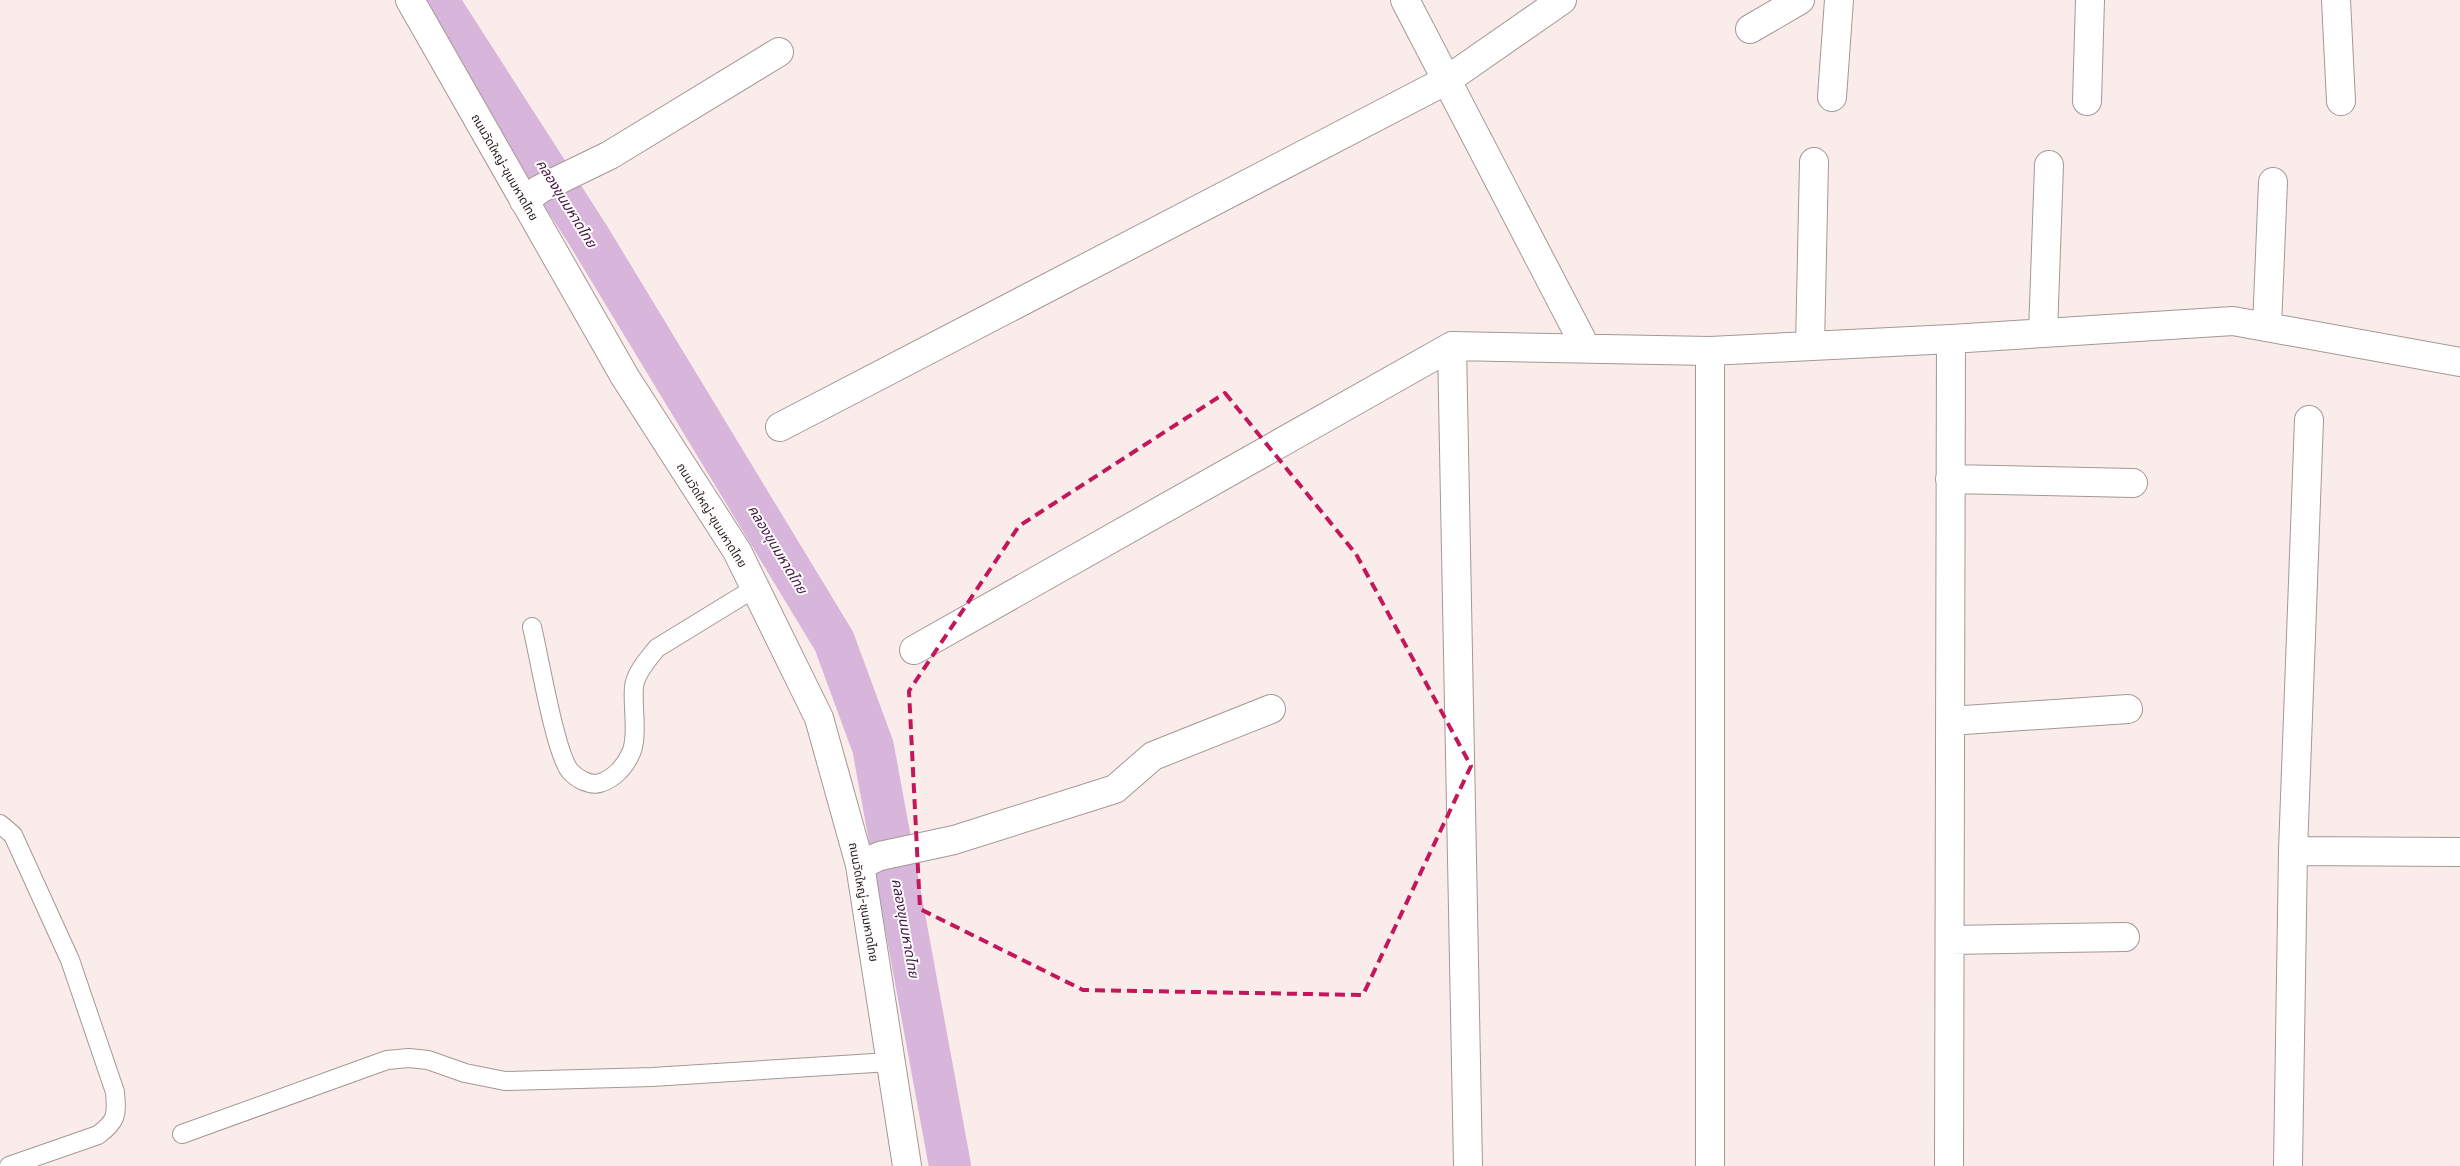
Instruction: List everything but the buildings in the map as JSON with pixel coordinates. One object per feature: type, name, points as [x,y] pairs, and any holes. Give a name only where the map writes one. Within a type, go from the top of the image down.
[{"type":"street","name":"ถนนวัดใหญ่-ขุนมหาดไทย","points":[[410,0],[532,195],[625,377],[737,551],[819,718],[870,861],[890,1062],[907,1166]]},
{"type":"street","points":[[1405,0],[1586,348]]},
{"type":"street","points":[[780,427],[1446,80],[1562,0]]},
{"type":"street","points":[[1750,29],[1800,0]]},
{"type":"street","points":[[1832,97],[1839,0]]},
{"type":"street","points":[[2087,101],[2090,0]]},
{"type":"street","points":[[2336,0],[2340,102]]},
{"type":"street","points":[[532,195],[610,154],[779,52]]},
{"type":"street","points":[[1810,346],[1814,162]]},
{"type":"street","points":[[2043,333],[2049,165]]},
{"type":"street","points":[[2267,327],[2273,182]]},
{"type":"street","points":[[914,650],[1452,346],[1710,351],[1951,339],[2233,321],[2460,362]]},
{"type":"street","points":[[1949,1166],[1951,339]]},
{"type":"street","points":[[1452,346],[1468,1166]]},
{"type":"street","points":[[1710,351],[1710,1166]]},
{"type":"street","points":[[2288,1166],[2293,852],[2309,420]]},
{"type":"street","points":[[1950,479],[2133,483]]},
{"type":"street","points":[[870,861],[954,840],[1115,788],[1153,756],[1271,709]]},
{"type":"street","points":[[1950,721],[2128,709]]},
{"type":"street","points":[[2293,852],[2460,852]]},
{"type":"street","points":[[1950,940],[2125,937]]},
{"type":"lane","points":[[532,627],[558,742],[570,770],[582,780],[594,785],[609,780],[616,775],[631,754],[635,712],[634,686],[646,662],[657,648],[755,588]]},
{"type":"lane","points":[[0,824],[13,835],[70,960],[115,1092],[116,1113],[111,1126],[98,1135],[9,1166]]},
{"type":"lane","points":[[182,1134],[387,1060],[409,1058],[428,1060],[465,1072],[505,1080],[652,1076],[890,1062]]},
{"type":"highlighted area","points":[[1225,393],[1356,554],[1471,766],[1363,995],[1083,990],[920,909],[909,691],[1019,526]]},
{"type":"waterway","name":"คลองขุนมหาดไทย","points":[[437,0],[588,235],[834,641],[873,747],[950,1166]]}]
